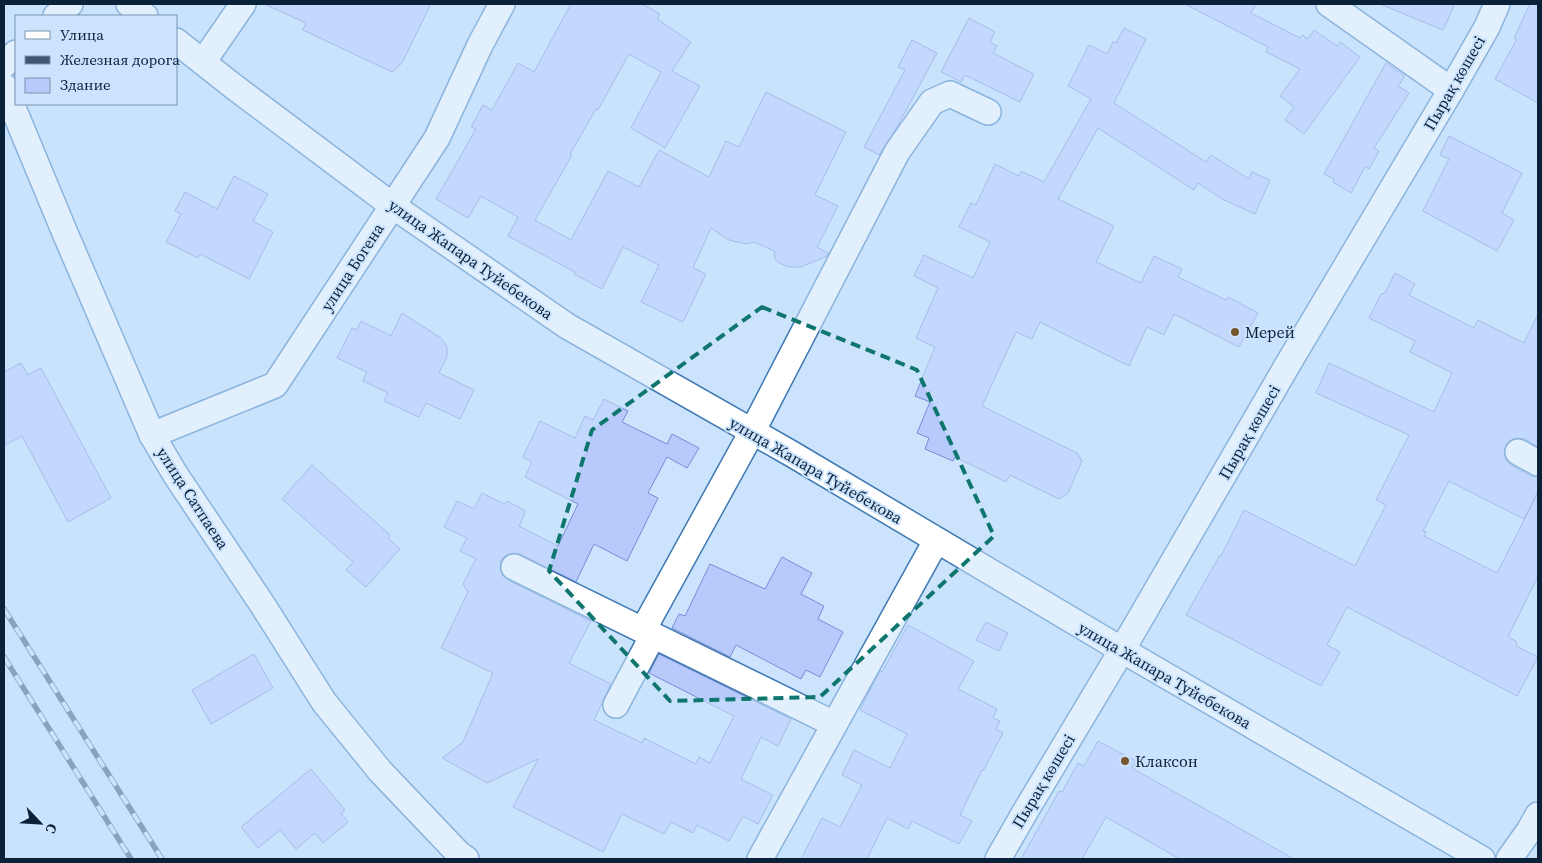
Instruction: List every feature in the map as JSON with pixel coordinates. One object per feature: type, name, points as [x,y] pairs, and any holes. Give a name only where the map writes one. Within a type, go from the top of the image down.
[{"type":"street","points":[[57,15],[70,4]]},
{"type":"street","points":[[129,4],[144,15]]},
{"type":"street","points":[[203,62],[243,4]]},
{"type":"street","name":"улица Богена","points":[[152,435],[275,385],[437,138],[480,45],[502,4]]},
{"type":"street","points":[[1329,4],[1451,90]]},
{"type":"street","name":"Пырақ көшесі","points":[[998,859],[1451,90],[1487,28],[1497,4]]},
{"type":"street","name":"улица Жапара Туйебекова","points":[[178,43],[392,206],[567,326],[792,454],[936,541],[1482,859]]},
{"type":"street","points":[[4,65],[15,54]]},
{"type":"street","name":"улица Сатпаева","points":[[4,86],[152,435],[175,474],[262,604],[324,702],[380,771],[459,854],[466,859]]},
{"type":"street","points":[[616,706],[648,632],[897,152],[932,102],[950,94],[988,112]]},
{"type":"street","points":[[760,859],[936,541]]},
{"type":"street","points":[[514,567],[834,724]]},
{"type":"street","points":[[1509,859],[1530,831],[1538,815]]},
{"type":"highlighted area","points":[[762,307],[917,370],[994,536],[820,697],[670,701],[549,571],[592,430]]},
{"type":"building","points":[[264,4],[431,4],[402,63],[392,72],[303,30],[306,23]]},
{"type":"building","points":[[571,4],[642,4],[660,14],[657,19],[691,42],[672,71],[700,86],[665,148],[631,128],[661,72],[629,54],[598,110],[596,109],[570,154],[572,155],[535,220],[571,240],[608,171],[639,187],[659,150],[709,177],[726,141],[739,147],[766,92],[846,132],[815,195],[838,206],[817,247],[828,253],[827,256],[801,267],[790,267],[781,264],[775,259],[774,251],[754,242],[746,244],[729,240],[711,228],[693,268],[706,274],[683,322],[641,302],[659,265],[623,247],[602,289],[574,274],[575,272],[508,236],[518,217],[481,196],[468,218],[436,199],[476,129],[471,127],[483,105],[492,110],[518,63],[534,72]]},
{"type":"building","points":[[1185,4],[1256,4],[1251,13],[1300,38],[1302,35],[1308,39],[1314,30],[1337,46],[1340,42],[1360,57],[1304,134],[1285,120],[1294,107],[1280,96],[1300,69],[1266,52],[1268,47]]},
{"type":"building","points":[[1380,4],[1455,4],[1443,30]]},
{"type":"building","points":[[1530,4],[1538,4],[1538,103],[1495,79],[1517,39],[1514,38]]},
{"type":"building","points":[[969,18],[995,32],[990,42],[997,46],[993,53],[1034,74],[1020,102],[965,75],[961,82],[941,72]]},
{"type":"building","points":[[1124,28],[1146,39],[1114,103],[1206,162],[1211,155],[1249,179],[1252,172],[1270,180],[1255,214],[1222,199],[1198,183],[1194,190],[1098,128],[1058,199],[1114,226],[1096,262],[1141,283],[1154,256],[1182,269],[1178,277],[1226,300],[1228,297],[1258,313],[1239,347],[1174,314],[1164,335],[1147,327],[1129,366],[1040,322],[1032,339],[1016,332],[982,406],[1077,453],[1082,461],[1068,493],[1059,499],[1010,475],[1006,482],[955,457],[953,461],[925,449],[929,438],[917,433],[930,402],[915,396],[935,347],[916,338],[938,288],[914,276],[924,255],[973,278],[990,242],[959,227],[971,203],[976,205],[995,164],[1019,176],[1021,171],[1044,182],[1091,99],[1068,86],[1089,45],[1107,54],[1113,42],[1116,43]]},
{"type":"building","points":[[912,40],[937,53],[897,127],[879,155],[864,147],[905,70],[898,67]]},
{"type":"building","points":[[1386,63],[1405,76],[1398,86],[1409,93],[1374,148],[1379,151],[1369,169],[1365,167],[1351,193],[1333,182],[1334,179],[1324,174]]},
{"type":"building","points":[[1449,136],[1522,173],[1502,213],[1514,220],[1497,251],[1423,211],[1449,159],[1440,155]]},
{"type":"building","points":[[234,176],[268,194],[253,221],[273,232],[249,279],[200,254],[198,258],[166,242],[181,214],[175,211],[185,192],[217,209]]},
{"type":"building","points":[[1395,273],[1415,284],[1409,295],[1474,328],[1478,320],[1524,343],[1538,314],[1538,447],[1525,439],[1517,438],[1511,440],[1506,445],[1504,452],[1506,459],[1511,465],[1531,476],[1538,477],[1538,491],[1524,519],[1449,481],[1423,531],[1426,532],[1424,536],[1497,573],[1538,493],[1538,576],[1508,637],[1517,642],[1516,646],[1538,657],[1517,696],[1347,607],[1327,645],[1340,652],[1321,686],[1186,615],[1221,556],[1244,510],[1355,566],[1386,505],[1376,500],[1409,435],[1316,393],[1329,363],[1434,412],[1452,373],[1410,352],[1415,341],[1369,318],[1381,294],[1385,293]]},
{"type":"building","points":[[402,313],[441,338],[447,347],[447,357],[439,373],[474,390],[460,419],[426,403],[419,417],[384,401],[388,393],[363,381],[367,372],[337,358],[352,328],[357,330],[361,321],[391,336]]},
{"type":"building","points":[[21,363],[28,375],[41,368],[111,498],[68,522],[22,436],[4,446],[4,372]]},
{"type":"building","points":[[604,399],[628,411],[622,422],[667,444],[672,434],[699,448],[687,468],[667,457],[648,493],[658,498],[627,561],[594,544],[576,582],[520,554],[506,555],[501,560],[500,568],[502,575],[508,580],[591,621],[569,663],[611,684],[594,720],[642,743],[644,738],[696,764],[699,757],[710,763],[734,716],[649,673],[659,654],[791,719],[778,746],[761,737],[741,779],[773,795],[758,824],[743,816],[729,841],[697,825],[693,833],[671,822],[664,834],[622,814],[603,852],[513,807],[538,759],[487,783],[442,758],[463,742],[493,673],[441,648],[468,592],[463,584],[476,559],[460,551],[467,538],[444,527],[457,501],[474,509],[482,493],[504,504],[507,501],[526,511],[519,526],[558,546],[578,504],[525,477],[532,462],[523,457],[540,421],[575,438],[585,416],[593,420]]},
{"type":"building","points":[[312,465],[390,535],[388,538],[400,549],[366,587],[346,570],[353,562],[282,499]]},
{"type":"building","points":[[782,557],[812,573],[801,594],[824,606],[818,619],[843,632],[820,677],[806,670],[801,679],[736,645],[730,657],[672,628],[679,614],[685,616],[710,564],[765,589]]},
{"type":"building","points":[[986,622],[1008,633],[999,651],[976,640]]},
{"type":"building","points":[[908,625],[974,661],[958,689],[997,709],[993,718],[1000,721],[996,729],[1003,733],[960,815],[972,821],[959,844],[912,821],[908,829],[887,818],[867,859],[801,859],[822,818],[840,827],[862,785],[842,775],[854,750],[890,768],[907,734],[860,710],[880,671],[882,672]]},
{"type":"building","points":[[254,654],[273,688],[211,724],[192,690]]},
{"type":"building","points":[[1098,741],[1136,761],[1132,768],[1294,859],[1180,859],[1106,817],[1082,859],[1021,859],[1059,791],[1062,792],[1078,763],[1084,766]]},
{"type":"building","points":[[311,769],[345,810],[341,813],[348,822],[323,843],[315,833],[296,849],[280,830],[258,848],[241,827]]},
{"type":"railway","points":[[4,609],[162,859]]},
{"type":"railway","points":[[4,657],[131,859]]},
{"type":"place","name":"Мерей","points":[[1235,332]]},
{"type":"place","name":"Клаксон","points":[[1125,761]]}]
